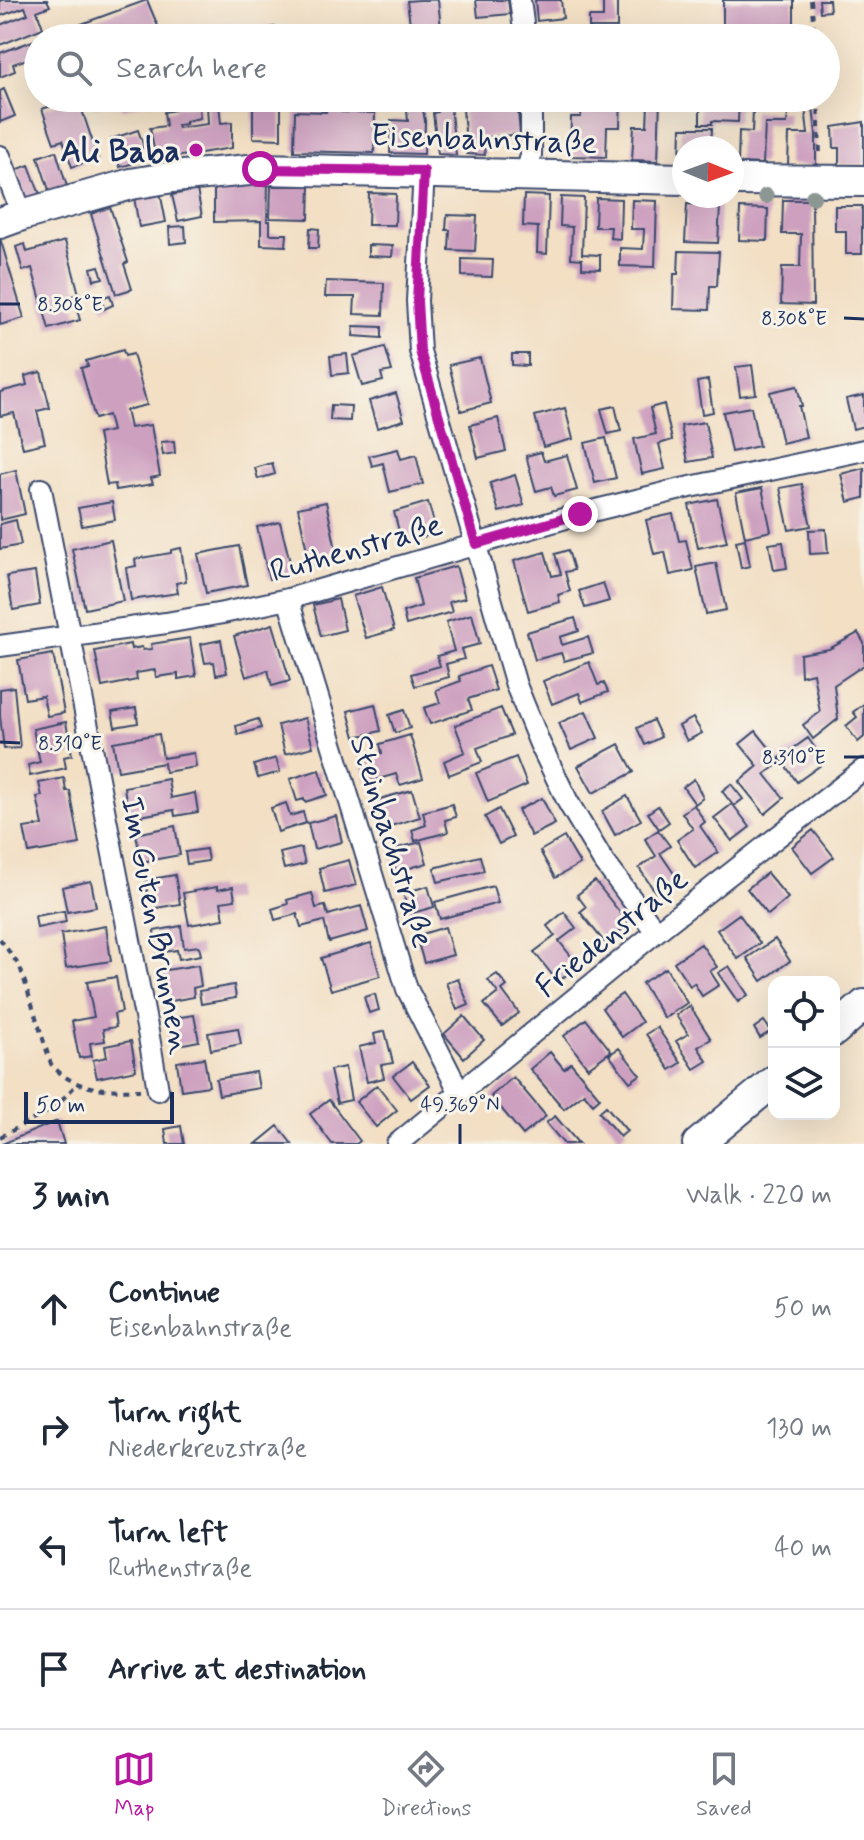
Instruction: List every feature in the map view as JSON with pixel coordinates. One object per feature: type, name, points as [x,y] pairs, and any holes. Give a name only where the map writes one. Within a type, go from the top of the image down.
[{"type":"main road","name":"Eisenbahnstraße","points":[[11,219],[131,184],[260,169],[672,179]]},
{"type":"main road","points":[[744,180],[864,181]]},
{"type":"main road","points":[[840,1026],[864,1005]]},
{"type":"main road","points":[[698,1144],[768,1086]]},
{"type":"street","points":[[520,0],[523,24]]},
{"type":"street","points":[[526,175],[531,155],[531,112]]},
{"type":"street","points":[[0,156],[11,219]]},
{"type":"street","points":[[424,171],[417,301],[420,351],[516,685],[568,802],[602,859],[656,932]]},
{"type":"street","name":"Ruthenstraße","points":[[0,646],[180,621],[288,599],[580,514],[864,450]]},
{"type":"street","name":"Im Guten Brunnen","points":[[41,489],[158,1090]]},
{"type":"street","name":"Steinbachstraße","points":[[288,599],[407,989],[460,1093]]},
{"type":"street","name":"Friedenstraße","points":[[397,1144],[656,932],[864,769]]},
{"type":"path","points":[[811,0],[814,24]]},
{"type":"path","points":[[818,112],[821,182]]},
{"type":"path","points":[[0,939],[20,967],[51,1064],[61,1076],[94,1089],[158,1090]]},
{"type":"path","points":[[0,1137],[53,1109],[77,1084]]},
{"type":"building","points":[[0,0],[47,0],[50,6],[37,11],[42,24],[24,24],[24,36],[0,45],[0,25],[28,14],[25,7],[0,16]]},
{"type":"building","points":[[147,0],[157,24],[81,24]]},
{"type":"building","points":[[438,0],[441,24],[410,24],[407,1]]},
{"type":"building","points":[[476,0],[508,0],[510,14],[478,17]]},
{"type":"building","points":[[535,0],[561,0],[563,18],[537,21]]},
{"type":"building","points":[[603,0],[617,0],[617,24],[589,24],[589,17],[603,17]]},
{"type":"building","points":[[723,0],[794,0],[794,24],[723,24]]},
{"type":"building","points":[[819,0],[829,0],[830,11],[820,12]]},
{"type":"building","points":[[24,44],[24,60],[13,64],[15,71],[0,77],[0,53]]},
{"type":"building","points":[[4,89],[15,116],[0,122],[0,91]]},
{"type":"building","points":[[43,112],[83,112],[98,158],[72,167],[63,140],[54,143]]},
{"type":"building","points":[[164,112],[200,112],[200,118],[177,125],[178,128],[208,124],[207,112],[220,112],[221,123],[232,122],[232,148],[156,160],[150,128],[166,126]]},
{"type":"building","points":[[253,112],[281,112],[281,139],[253,138]]},
{"type":"building","points":[[295,112],[375,113],[374,153],[294,151]]},
{"type":"building","points":[[407,112],[423,112],[424,154],[390,153],[391,120],[408,121]]},
{"type":"building","points":[[451,112],[456,155],[438,154],[433,113]]},
{"type":"building","points":[[463,112],[518,112],[520,134],[483,138],[485,155],[467,154]]},
{"type":"building","points":[[581,112],[621,112],[620,127],[607,127],[606,157],[570,156],[571,117],[581,117]]},
{"type":"building","points":[[648,112],[660,112],[658,161],[632,160],[634,126],[647,126]]},
{"type":"building","points":[[700,112],[738,112],[738,122],[700,124]]},
{"type":"building","points":[[753,112],[788,112],[787,124],[765,124],[763,164],[744,163],[744,136],[739,136],[739,131],[752,132]]},
{"type":"building","points":[[806,112],[814,112],[816,166],[788,165],[789,134],[808,134]]},
{"type":"building","points":[[864,122],[864,165],[839,165],[839,148],[834,148],[833,127]]},
{"type":"building","points":[[681,128],[712,128],[712,136],[681,136]]},
{"type":"building","points":[[138,130],[144,147],[135,151],[138,162],[120,167],[111,139]]},
{"type":"building","points":[[56,151],[68,190],[51,196],[38,157]]},
{"type":"building","points":[[29,165],[42,200],[29,205],[16,170]]},
{"type":"building","points":[[268,182],[267,221],[270,221],[270,234],[287,234],[286,246],[261,245],[261,221],[214,222],[214,185]]},
{"type":"building","points":[[271,186],[310,186],[309,219],[270,218]]},
{"type":"building","points":[[197,190],[202,216],[178,221],[172,195]]},
{"type":"building","points":[[160,192],[166,222],[139,227],[134,197]]},
{"type":"building","points":[[369,193],[396,194],[395,225],[368,225]]},
{"type":"building","points":[[524,195],[549,196],[547,254],[537,253],[538,227],[523,226]]},
{"type":"building","points":[[561,197],[584,198],[582,254],[600,255],[600,269],[582,268],[582,259],[571,258],[572,227],[560,226]]},
{"type":"building","points":[[596,198],[621,199],[620,239],[610,238],[611,227],[595,227]]},
{"type":"building","points":[[632,200],[657,201],[655,267],[620,266],[620,248],[643,249],[644,229],[631,229]]},
{"type":"building","points":[[783,200],[812,200],[813,305],[781,304],[782,267],[800,267],[801,234],[782,234]]},
{"type":"building","points":[[835,206],[862,206],[862,254],[846,254],[846,231],[835,231]]},
{"type":"building","points":[[110,207],[128,262],[124,264],[132,289],[116,294],[91,214]]},
{"type":"building","points":[[687,208],[720,208],[718,243],[685,242]]},
{"type":"building","points":[[740,208],[768,209],[767,241],[739,240]]},
{"type":"building","points":[[447,215],[477,216],[475,251],[449,250]]},
{"type":"building","points":[[185,226],[186,242],[170,244],[169,227]]},
{"type":"building","points":[[310,228],[319,229],[318,248],[309,248]]},
{"type":"building","points":[[0,238],[24,318],[0,325]]},
{"type":"building","points":[[65,241],[79,294],[73,296],[80,320],[49,329],[32,268],[23,271],[16,247],[25,244],[27,252]]},
{"type":"building","points":[[368,245],[393,246],[392,257],[368,256]]},
{"type":"building","points":[[679,251],[719,252],[717,286],[710,286],[709,310],[673,309],[674,274],[678,274]]},
{"type":"building","points":[[462,259],[493,260],[492,277],[462,276]]},
{"type":"building","points":[[99,266],[103,278],[94,280],[91,268]]},
{"type":"building","points":[[326,281],[384,283],[383,315],[354,314],[355,297],[325,297]]},
{"type":"building","points":[[110,295],[113,305],[104,309],[101,298]]},
{"type":"building","points":[[354,326],[382,327],[382,338],[353,336]]},
{"type":"building","points":[[385,347],[392,371],[381,373],[383,381],[362,386],[353,356]]},
{"type":"building","points":[[123,350],[125,356],[133,354],[147,405],[126,410],[130,428],[151,425],[160,476],[151,478],[153,484],[116,490],[115,484],[107,485],[98,434],[112,431],[108,415],[95,419],[81,368],[88,366],[86,361]]},
{"type":"building","points":[[347,354],[349,373],[332,375],[330,356]]},
{"type":"building","points":[[512,354],[528,354],[528,366],[512,365]]},
{"type":"building","points":[[480,358],[491,403],[461,411],[449,365]]},
{"type":"building","points":[[752,365],[756,394],[740,396],[736,367]]},
{"type":"building","points":[[41,372],[50,408],[37,411],[45,443],[23,448],[14,413],[0,416],[0,392],[27,385],[25,376]]},
{"type":"building","points":[[708,380],[713,412],[702,414],[697,382]]},
{"type":"building","points":[[797,386],[806,437],[782,443],[770,392]]},
{"type":"building","points":[[396,393],[404,420],[377,428],[369,401]]},
{"type":"building","points":[[864,395],[864,426],[853,429],[846,399]]},
{"type":"building","points":[[664,404],[672,440],[659,444],[665,469],[642,474],[634,439],[656,434],[650,408]]},
{"type":"building","points":[[331,405],[351,406],[350,421],[330,420]]},
{"type":"building","points":[[615,406],[621,431],[608,434],[601,409]]},
{"type":"building","points":[[751,407],[759,446],[731,452],[723,412]]},
{"type":"building","points":[[565,408],[573,439],[543,447],[535,416]]},
{"type":"building","points":[[498,418],[506,451],[478,458],[470,425]]},
{"type":"building","points":[[705,422],[712,458],[688,462],[681,426]]},
{"type":"building","points":[[606,438],[616,478],[595,483],[585,443]]},
{"type":"building","points":[[174,441],[175,453],[163,455],[161,442]]},
{"type":"building","points":[[398,449],[401,459],[416,455],[423,484],[390,492],[383,463],[372,466],[369,456]]},
{"type":"building","points":[[541,452],[544,461],[567,455],[577,490],[554,496],[551,487],[536,491],[526,456]]},
{"type":"building","points":[[272,463],[275,474],[258,479],[255,468]]},
{"type":"building","points":[[864,468],[864,498],[848,502],[841,474]]},
{"type":"building","points":[[16,470],[25,514],[0,520],[0,474]]},
{"type":"building","points":[[515,475],[524,505],[499,512],[490,483]]},
{"type":"building","points":[[802,484],[811,526],[789,530],[780,488]]},
{"type":"building","points":[[762,488],[771,531],[745,537],[736,493]]},
{"type":"building","points":[[717,499],[727,542],[698,548],[689,505]]},
{"type":"building","points":[[112,502],[115,520],[82,526],[78,508]]},
{"type":"building","points":[[326,502],[338,559],[310,565],[298,508]]},
{"type":"building","points":[[428,502],[437,533],[402,543],[394,512]]},
{"type":"building","points":[[673,514],[679,541],[686,540],[693,570],[670,575],[665,552],[654,554],[646,520]]},
{"type":"building","points":[[16,520],[21,545],[0,549],[0,524]]},
{"type":"building","points":[[280,522],[293,574],[269,579],[257,527]]},
{"type":"building","points":[[826,529],[828,553],[810,554],[809,530]]},
{"type":"building","points":[[745,539],[750,566],[741,568],[736,541]]},
{"type":"building","points":[[111,540],[123,601],[85,609],[72,549]]},
{"type":"building","points":[[783,542],[787,568],[774,570],[769,544]]},
{"type":"building","points":[[239,546],[247,585],[206,593],[198,554]]},
{"type":"building","points":[[181,548],[186,581],[176,583],[178,593],[131,600],[126,568],[136,566],[135,559],[171,553],[171,550]]},
{"type":"building","points":[[568,550],[574,570],[565,572],[570,591],[558,595],[560,602],[528,611],[514,561],[545,552],[552,576],[561,574],[555,554]]},
{"type":"building","points":[[716,563],[726,610],[706,614],[696,567]]},
{"type":"building","points":[[456,566],[465,598],[449,602],[452,612],[406,625],[403,612],[421,606],[414,578]]},
{"type":"building","points":[[35,572],[40,605],[13,610],[7,576]]},
{"type":"building","points":[[603,583],[609,601],[585,608],[579,591]]},
{"type":"building","points":[[382,587],[394,630],[366,638],[353,596]]},
{"type":"building","points":[[338,599],[345,630],[321,636],[313,605]]},
{"type":"building","points":[[472,614],[480,644],[461,649],[464,659],[446,664],[449,677],[415,686],[411,674],[440,666],[437,656],[454,651],[446,622]]},
{"type":"building","points":[[575,618],[579,631],[560,637],[562,645],[588,637],[593,653],[564,661],[561,653],[535,660],[527,632]]},
{"type":"building","points":[[273,624],[290,681],[272,686],[268,670],[246,677],[234,636]]},
{"type":"building","points":[[858,633],[864,643],[864,665],[834,685],[838,719],[813,739],[803,725],[820,712],[813,673],[801,676],[800,654],[829,649]]},
{"type":"building","points":[[190,638],[196,676],[178,679],[178,674],[156,677],[155,670],[136,673],[137,680],[102,687],[95,651],[130,644],[131,649],[152,649],[151,644]]},
{"type":"building","points":[[221,640],[227,673],[216,675],[214,662],[205,663],[201,644]]},
{"type":"building","points":[[53,654],[64,713],[47,716],[43,696],[25,699],[18,660]]},
{"type":"building","points":[[589,662],[598,685],[604,683],[608,692],[582,702],[579,693],[552,704],[543,681]]},
{"type":"building","points":[[488,666],[496,690],[468,699],[472,710],[430,724],[424,708],[440,703],[436,690],[461,681],[459,676]]},
{"type":"building","points":[[14,687],[20,748],[4,749],[0,689]]},
{"type":"building","points":[[375,704],[381,731],[355,737],[348,711]]},
{"type":"building","points":[[864,704],[864,737],[858,742],[846,726],[857,717],[853,712]]},
{"type":"building","points":[[136,708],[138,723],[115,727],[112,712]]},
{"type":"building","points":[[501,708],[512,735],[477,748],[482,762],[449,775],[444,761],[465,752],[455,725]]},
{"type":"building","points":[[404,710],[410,728],[395,733],[389,715]]},
{"type":"building","points":[[586,711],[598,738],[571,750],[559,723]]},
{"type":"building","points":[[305,718],[313,747],[285,754],[278,725]]},
{"type":"building","points":[[693,718],[702,733],[687,741],[679,726]]},
{"type":"building","points":[[258,719],[261,728],[238,735],[236,726]]},
{"type":"building","points":[[653,720],[661,737],[645,745],[637,728]]},
{"type":"building","points":[[66,722],[72,755],[64,757],[66,768],[30,776],[28,765],[40,762],[33,729]]},
{"type":"building","points":[[756,731],[781,762],[765,774],[784,798],[765,814],[739,782],[758,766],[740,744]]},
{"type":"building","points":[[159,734],[163,758],[194,753],[196,767],[165,772],[164,763],[118,771],[113,742]]},
{"type":"building","points":[[410,735],[423,778],[400,785],[396,774],[368,782],[361,759],[382,753],[380,744]]},
{"type":"building","points":[[808,738],[825,762],[797,782],[780,758]]},
{"type":"building","points":[[619,744],[634,772],[593,793],[578,766]]},
{"type":"building","points":[[516,757],[527,785],[488,802],[476,773]]},
{"type":"building","points":[[276,758],[280,772],[258,778],[254,765]]},
{"type":"building","points":[[319,770],[327,795],[305,802],[304,799],[297,801],[290,779]]},
{"type":"building","points":[[64,778],[66,791],[70,791],[80,844],[29,853],[24,828],[43,825],[37,797],[42,796],[39,783]]},
{"type":"building","points":[[168,779],[171,798],[195,793],[198,812],[175,816],[174,810],[129,818],[124,787]]},
{"type":"building","points":[[694,779],[703,798],[695,804],[683,787]]},
{"type":"building","points":[[731,784],[743,799],[734,806],[750,827],[732,841],[714,818],[732,804],[722,791]]},
{"type":"building","points":[[412,790],[420,817],[384,828],[376,800]]},
{"type":"building","points":[[627,796],[641,820],[615,835],[602,811]]},
{"type":"building","points":[[542,798],[555,824],[531,836],[518,810]]},
{"type":"building","points":[[286,803],[290,816],[303,812],[306,823],[278,832],[271,808]]},
{"type":"building","points":[[452,804],[456,817],[445,820],[448,832],[415,841],[412,830],[426,825],[423,812]]},
{"type":"building","points":[[694,805],[705,822],[700,826],[718,852],[695,868],[677,840],[693,829],[682,813]]},
{"type":"building","points":[[658,806],[669,822],[659,829],[648,813]]},
{"type":"building","points":[[499,809],[513,837],[499,844],[485,817]]},
{"type":"building","points":[[336,816],[342,842],[314,849],[308,823]]},
{"type":"building","points":[[175,826],[180,855],[141,862],[136,834]]},
{"type":"building","points":[[658,830],[670,846],[660,853],[677,878],[656,893],[639,868],[656,856],[645,839]]},
{"type":"building","points":[[813,830],[834,857],[812,873],[792,847]]},
{"type":"building","points":[[564,837],[580,864],[555,878],[540,851]]},
{"type":"building","points":[[421,842],[427,863],[396,872],[390,850]]},
{"type":"building","points":[[301,848],[305,864],[284,869],[280,853]]},
{"type":"building","points":[[206,849],[208,861],[187,864],[185,852]]},
{"type":"building","points":[[480,856],[484,871],[438,882],[434,868]]},
{"type":"building","points":[[349,860],[356,885],[325,893],[319,868]]},
{"type":"building","points":[[767,873],[788,898],[768,915],[747,889]]},
{"type":"building","points":[[175,875],[180,904],[150,909],[145,880]]},
{"type":"building","points":[[91,881],[96,907],[67,912],[62,887]]},
{"type":"building","points":[[595,881],[629,924],[605,943],[580,912],[586,907],[577,895]]},
{"type":"building","points":[[428,886],[434,907],[409,914],[403,893]]},
{"type":"building","points":[[493,886],[498,903],[440,919],[435,902]]},
{"type":"building","points":[[217,887],[217,890],[233,887],[235,900],[221,902],[224,919],[189,925],[183,893]]},
{"type":"building","points":[[312,893],[316,908],[325,906],[328,915],[361,906],[368,931],[329,942],[324,921],[301,927],[297,914],[275,920],[272,909],[288,904],[287,900]]},
{"type":"building","points":[[64,911],[66,922],[37,928],[35,916]]},
{"type":"building","points":[[564,912],[576,928],[559,941],[578,965],[558,982],[534,952],[555,936],[547,926]]},
{"type":"building","points":[[739,914],[760,943],[738,959],[717,930]]},
{"type":"building","points":[[106,926],[111,961],[66,968],[61,934]]},
{"type":"building","points":[[181,926],[184,948],[199,946],[201,955],[179,959],[177,950],[158,953],[154,931]]},
{"type":"building","points":[[445,927],[453,955],[424,963],[416,936]]},
{"type":"building","points":[[775,939],[790,961],[762,981],[747,958]]},
{"type":"building","points":[[371,943],[380,976],[331,990],[321,958]]},
{"type":"building","points":[[701,944],[717,967],[710,971],[719,985],[702,996],[694,983],[690,986],[674,962]]},
{"type":"building","points":[[198,965],[201,986],[193,988],[194,997],[165,1002],[160,971]]},
{"type":"building","points":[[729,966],[748,995],[738,1002],[718,973]]},
{"type":"building","points":[[666,968],[687,1003],[664,1018],[642,983]]},
{"type":"building","points":[[497,974],[507,986],[502,990],[519,1013],[502,1026],[484,1004],[498,993],[488,980]]},
{"type":"building","points":[[116,977],[122,1012],[114,1014],[116,1027],[103,1029],[105,1041],[90,1043],[92,1056],[79,1058],[72,1021],[94,1017],[87,982]]},
{"type":"building","points":[[458,979],[469,1005],[457,1010],[446,983]]},
{"type":"building","points":[[234,985],[236,998],[201,1004],[199,991]]},
{"type":"building","points":[[375,994],[379,1010],[369,1013],[364,997]]},
{"type":"building","points":[[622,994],[642,1022],[622,1037],[602,1008]]},
{"type":"building","points":[[690,1006],[711,1039],[698,1047],[707,1061],[694,1069],[676,1041],[688,1034],[676,1015]]},
{"type":"building","points":[[194,1015],[199,1041],[173,1046],[168,1019]]},
{"type":"building","points":[[464,1016],[484,1040],[464,1058],[444,1034]]},
{"type":"building","points":[[586,1019],[611,1051],[588,1068],[564,1036]]},
{"type":"building","points":[[764,1021],[768,1033],[760,1038],[754,1028]]},
{"type":"building","points":[[657,1027],[681,1063],[670,1070],[646,1034]]},
{"type":"building","points":[[238,1028],[241,1044],[211,1050],[208,1033]]},
{"type":"building","points":[[385,1031],[393,1063],[381,1065],[384,1078],[367,1082],[359,1047],[376,1043],[374,1034]]},
{"type":"building","points":[[131,1041],[136,1070],[97,1078],[93,1060],[107,1057],[105,1046]]},
{"type":"building","points":[[619,1048],[640,1075],[630,1082],[609,1055]]},
{"type":"building","points":[[550,1052],[564,1069],[571,1063],[600,1098],[593,1104],[584,1093],[564,1109],[530,1069]]},
{"type":"building","points":[[204,1058],[209,1086],[181,1090],[177,1062]]},
{"type":"building","points":[[412,1062],[430,1085],[411,1099],[393,1076]]},
{"type":"building","points":[[345,1067],[351,1100],[337,1103],[330,1070]]},
{"type":"building","points":[[256,1072],[259,1088],[219,1095],[216,1079]]},
{"type":"building","points":[[513,1077],[546,1116],[523,1135],[491,1096]]},
{"type":"building","points":[[377,1085],[397,1110],[376,1127],[356,1102]]},
{"type":"building","points":[[329,1100],[360,1141],[356,1144],[332,1144],[310,1114]]},
{"type":"building","points":[[606,1106],[627,1131],[620,1137],[599,1112]]},
{"type":"building","points":[[555,1116],[579,1144],[564,1144],[546,1123]]},
{"type":"building","points":[[57,1121],[64,1144],[2,1144]]},
{"type":"building","points":[[181,1126],[184,1144],[167,1144],[165,1129]]},
{"type":"building","points":[[278,1126],[292,1144],[256,1144]]},
{"type":"place","name":"Ali Baba","points":[[196,150]]},
{"type":"route","points":[[260,169],[424,171],[417,301],[420,351],[476,544],[580,514]]}]
